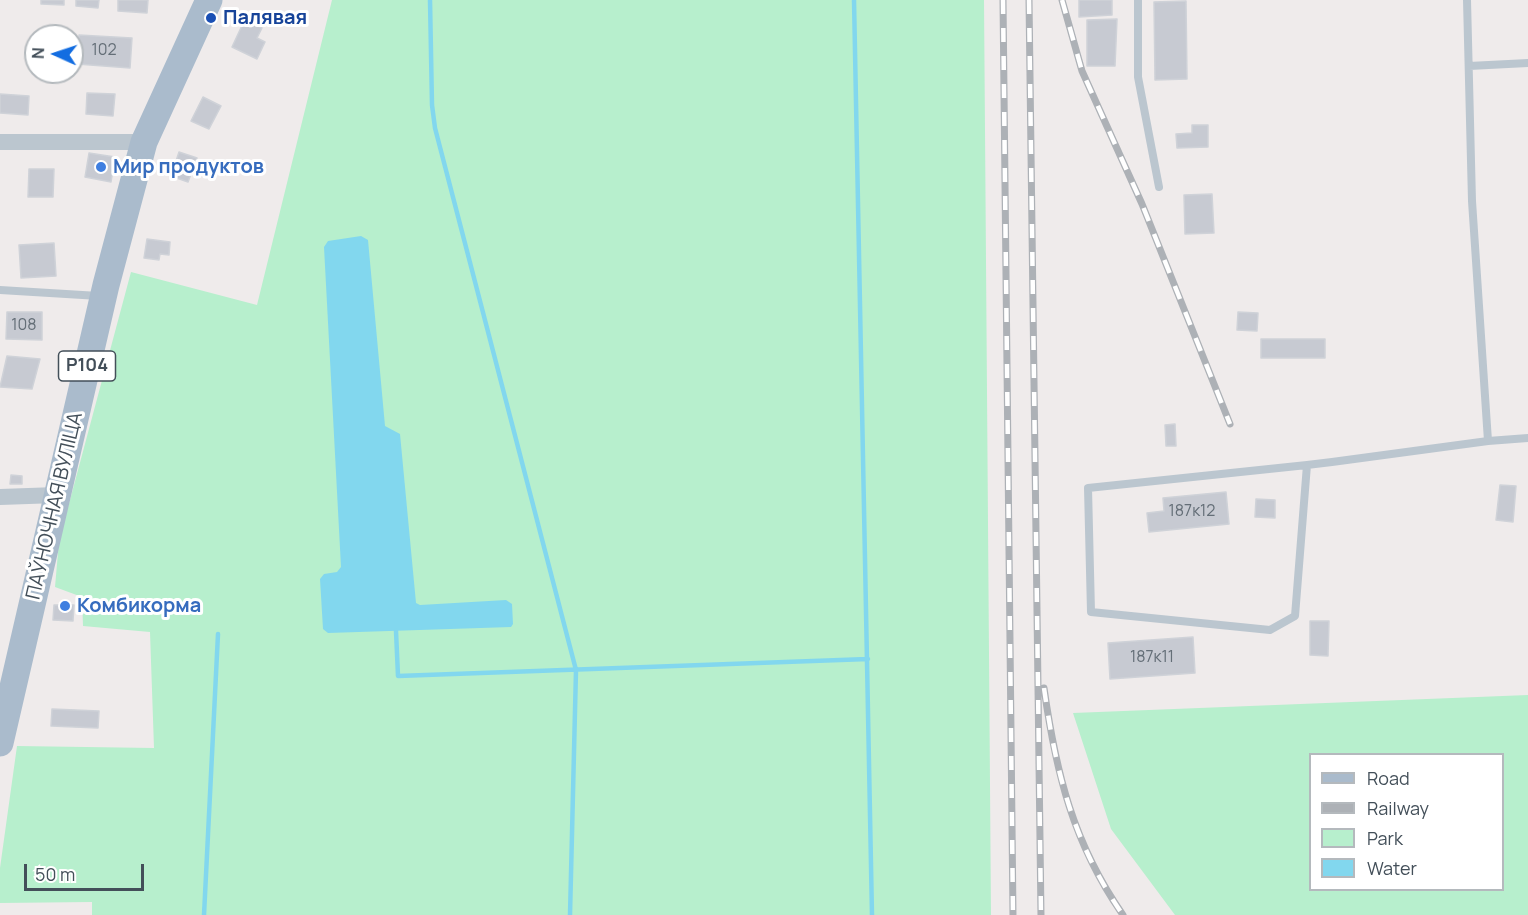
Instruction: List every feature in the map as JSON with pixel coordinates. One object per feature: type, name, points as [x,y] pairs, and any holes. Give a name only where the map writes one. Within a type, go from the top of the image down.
[{"type":"main road","name":"ПАЎНОЧНАЯ ВУЛІЦА","points":[[0,742],[103,297],[144,142],[209,0]]},
{"type":"street","points":[[0,142],[144,142]]},
{"type":"street","points":[[0,497],[57,495]]},
{"type":"lane","points":[[1138,0],[1138,78],[1160,187]]},
{"type":"lane","points":[[1467,0],[1472,201],[1488,441]]},
{"type":"lane","points":[[1468,66],[1528,63]]},
{"type":"lane","points":[[0,290],[103,297]]},
{"type":"lane","points":[[1307,465],[1294,616],[1270,630],[1090,612],[1088,488],[1307,465],[1488,441],[1528,438]]},
{"type":"green space","points":[[332,0],[984,0],[991,915],[92,915],[92,902],[0,903],[0,868],[17,746],[154,748],[150,632],[83,626],[82,597],[55,587],[59,541],[131,272],[257,305]]},
{"type":"green space","points":[[1528,695],[1528,915],[1175,915],[1111,829],[1073,713]]},
{"type":"water","points":[[361,236],[368,240],[385,426],[400,434],[416,603],[420,605],[506,600],[512,604],[513,624],[511,627],[328,633],[323,629],[320,579],[324,574],[337,572],[341,567],[324,247],[328,241]]},
{"type":"building","points":[[41,0],[64,0],[64,5],[41,4]]},
{"type":"building","points":[[76,0],[99,0],[98,8],[76,6]]},
{"type":"building","points":[[118,0],[148,0],[147,13],[118,11]]},
{"type":"building","points":[[1079,0],[1112,0],[1112,15],[1079,17]]},
{"type":"building","points":[[1186,1],[1187,79],[1155,80],[1154,2]]},
{"type":"building","points":[[245,19],[262,28],[257,38],[265,42],[257,59],[232,47]]},
{"type":"building","points":[[1117,19],[1115,66],[1087,66],[1087,20]]},
{"type":"building","points":[[84,35],[132,38],[130,68],[84,65]]},
{"type":"building","points":[[87,93],[115,94],[113,116],[86,114]]},
{"type":"building","points":[[0,94],[29,96],[28,115],[0,113]]},
{"type":"building","points":[[203,97],[221,106],[209,129],[191,121]]},
{"type":"building","points":[[1192,125],[1208,125],[1208,147],[1177,148],[1176,134],[1192,133]]},
{"type":"building","points":[[179,152],[197,158],[188,182],[171,176]]},
{"type":"building","points":[[89,153],[115,157],[111,182],[85,177]]},
{"type":"building","points":[[29,169],[54,169],[53,197],[28,197]]},
{"type":"building","points":[[1212,194],[1214,233],[1185,234],[1184,195]]},
{"type":"building","points":[[147,239],[170,242],[169,255],[160,254],[159,260],[144,258]]},
{"type":"building","points":[[54,243],[56,276],[21,278],[19,245]]},
{"type":"building","points":[[7,312],[42,312],[42,340],[6,339]]},
{"type":"building","points":[[1238,312],[1258,313],[1257,331],[1237,330]]},
{"type":"building","points":[[1261,339],[1325,339],[1325,358],[1261,358]]},
{"type":"building","points":[[7,356],[40,359],[32,389],[0,387]]},
{"type":"building","points":[[1175,424],[1176,446],[1166,446],[1165,425]]},
{"type":"building","points":[[11,475],[22,476],[22,484],[10,484]]},
{"type":"building","points":[[1500,485],[1516,486],[1513,522],[1496,520]]},
{"type":"building","points":[[1226,492],[1229,524],[1149,532],[1147,513],[1164,511],[1163,498]]},
{"type":"building","points":[[1256,499],[1275,500],[1275,518],[1255,517]]},
{"type":"building","points":[[54,605],[74,605],[73,621],[53,620]]},
{"type":"building","points":[[1310,621],[1329,621],[1328,656],[1310,655]]},
{"type":"building","points":[[1193,637],[1195,673],[1110,679],[1108,643]]},
{"type":"building","points":[[52,709],[99,711],[98,728],[51,726]]},
{"type":"waterway","points":[[430,0],[432,105],[435,128],[576,670],[570,915]]},
{"type":"waterway","points":[[854,0],[872,915]]},
{"type":"waterway","points":[[396,631],[398,676],[868,659]]},
{"type":"waterway","points":[[204,915],[218,634]]},
{"type":"railway","points":[[1003,0],[1013,915]]},
{"type":"railway","points":[[1029,0],[1041,915]]},
{"type":"railway","points":[[1062,0],[1082,71],[1142,204],[1230,424]]},
{"type":"railway","points":[[1044,688],[1054,749],[1069,806],[1091,861],[1123,915]]},
{"type":"place","name":"Палявая","points":[[211,18]]},
{"type":"place","name":"Мир продуктов","points":[[101,167]]},
{"type":"place","name":"Комбикорма","points":[[65,606]]}]
